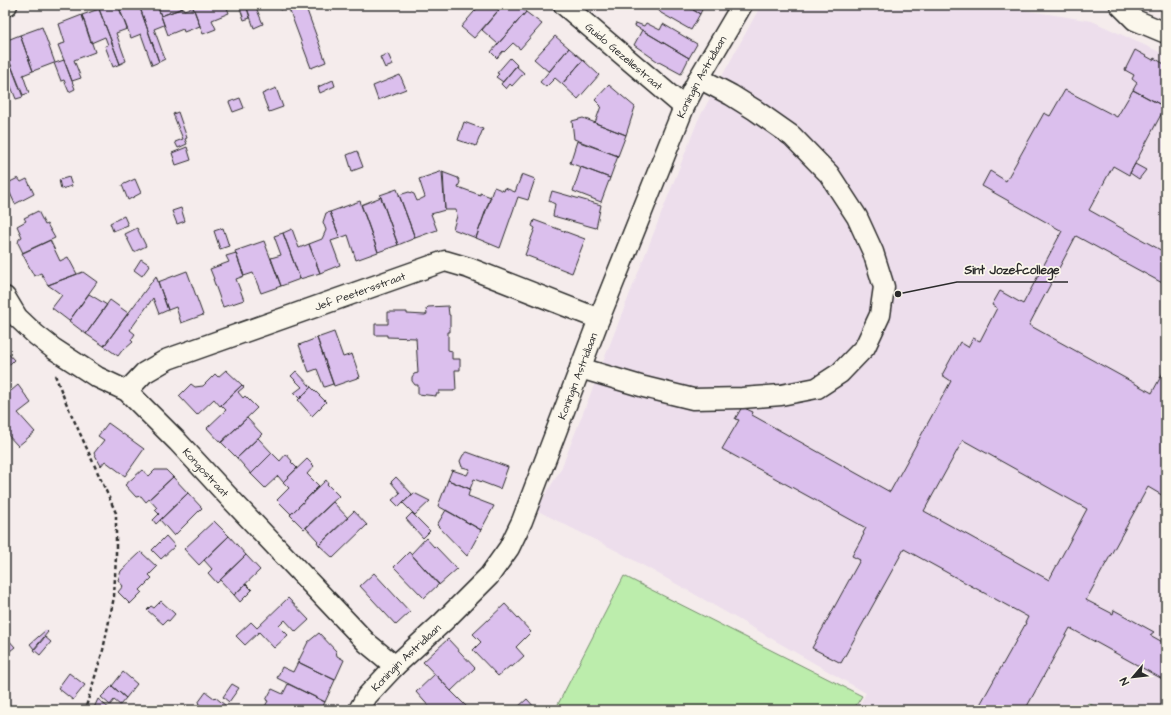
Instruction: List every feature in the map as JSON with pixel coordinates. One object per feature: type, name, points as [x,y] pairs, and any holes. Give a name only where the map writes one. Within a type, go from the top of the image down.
[{"type":"street","name":"Guido Gezellestraat","points":[[564,5],[684,107]]},
{"type":"street","name":"Koningin Astridlaan","points":[[359,710],[367,696],[395,666],[443,622],[489,576],[509,548],[522,521],[599,319],[684,107],[699,78],[742,5]]},
{"type":"street","points":[[1120,5],[1135,20],[1166,33]]},
{"type":"street","points":[[580,368],[644,387],[693,399],[742,398],[781,395],[816,388],[840,373],[865,347],[880,315],[884,287],[873,252],[857,217],[829,174],[792,136],[737,99],[699,78]]},
{"type":"street","name":"Jef Peetersstraat","points":[[128,391],[144,373],[168,359],[445,260],[599,319]]},
{"type":"street","name":"Kongostraat","points":[[5,297],[16,317],[36,335],[97,377],[128,391],[367,643],[395,666]]},
{"type":"path","points":[[54,348],[53,370],[116,514],[114,597],[103,650],[85,710]]},
{"type":"shaded area","points":[[761,5],[992,5],[1092,21],[1166,55],[1166,710],[1101,710],[1087,703],[1083,710],[857,710],[866,693],[619,552],[536,510],[561,469],[698,120]]},
{"type":"green space","points":[[624,576],[862,696],[853,710],[555,710]]},
{"type":"green space","points":[[1088,703],[1102,710],[1084,710]]},
{"type":"building","points":[[109,5],[118,5],[127,29],[116,33],[126,61],[120,64],[99,9]]},
{"type":"building","points":[[118,5],[139,5],[159,62],[152,65],[141,34],[131,38]]},
{"type":"building","points":[[139,5],[157,5],[161,16],[164,25],[154,29],[165,59],[159,62]]},
{"type":"building","points":[[157,5],[182,5],[183,8],[161,16]]},
{"type":"building","points":[[192,5],[226,5],[229,13],[212,20],[216,29],[203,34]]},
{"type":"building","points":[[239,5],[246,5],[250,18],[244,20]]},
{"type":"building","points":[[246,5],[255,5],[263,24],[254,28]]},
{"type":"building","points":[[278,5],[286,5],[287,7],[280,10]]},
{"type":"building","points":[[300,5],[305,5],[326,62],[311,68],[289,9]]},
{"type":"building","points":[[469,5],[480,5],[475,10]]},
{"type":"building","points":[[480,5],[503,5],[474,38],[461,27]]},
{"type":"building","points":[[503,5],[518,5],[526,12],[498,44],[482,30]]},
{"type":"building","points":[[654,5],[685,5],[700,14],[691,30],[661,13]]},
{"type":"building","points":[[685,5],[704,5],[700,14]]},
{"type":"building","points":[[1160,5],[1166,5],[1166,11],[1159,8]]},
{"type":"building","points":[[193,7],[200,26],[184,32],[183,29],[168,35],[161,16],[183,8],[184,10]]},
{"type":"building","points":[[99,9],[120,64],[113,67],[105,46],[108,45],[105,37],[91,43],[82,15]]},
{"type":"building","points":[[526,12],[542,24],[520,49],[513,43],[497,58],[491,52]]},
{"type":"building","points":[[82,15],[95,52],[74,60],[81,78],[72,81],[58,45],[65,43],[59,24]]},
{"type":"building","points":[[636,23],[644,26],[646,23],[660,30],[663,24],[697,44],[689,58],[635,26]]},
{"type":"building","points":[[42,27],[55,63],[64,60],[75,89],[69,92],[64,80],[61,81],[54,63],[33,71],[20,35]]},
{"type":"building","points":[[642,30],[689,58],[681,74],[657,61],[634,45]]},
{"type":"building","points":[[20,35],[33,71],[23,75],[29,93],[23,95],[5,50],[5,41]]},
{"type":"building","points":[[555,36],[569,48],[549,72],[534,59]]},
{"type":"building","points":[[569,48],[583,60],[562,84],[555,78],[546,87],[540,82]]},
{"type":"building","points":[[5,50],[23,97],[16,99],[10,84],[5,86]]},
{"type":"building","points":[[1135,50],[1166,65],[1165,107],[1133,90],[1137,83],[1132,79],[1134,75],[1125,70]]},
{"type":"building","points":[[388,54],[393,65],[385,68],[380,57]]},
{"type":"building","points":[[510,58],[517,65],[503,82],[496,77],[499,74],[497,73]]},
{"type":"building","points":[[583,60],[599,75],[578,99],[562,84]]},
{"type":"building","points":[[516,66],[524,73],[512,86],[510,84],[506,89],[501,84]]},
{"type":"building","points":[[400,75],[406,89],[378,100],[373,86]]},
{"type":"building","points":[[333,80],[335,86],[320,93],[318,87]]},
{"type":"building","points":[[609,85],[635,107],[626,135],[595,123],[601,106],[595,100]]},
{"type":"building","points":[[276,88],[283,107],[269,112],[262,94]]},
{"type":"building","points":[[1065,90],[1117,117],[1133,90],[1165,107],[1129,175],[1113,166],[1089,210],[1166,253],[1166,285],[1076,236],[1029,325],[1152,393],[1166,367],[1166,509],[1161,506],[1165,497],[1148,487],[1086,600],[1113,614],[1114,610],[1154,632],[1150,635],[1166,644],[1166,681],[1070,628],[1025,710],[977,710],[1028,617],[904,549],[841,663],[812,648],[860,560],[852,556],[866,528],[722,449],[739,420],[735,419],[742,407],[753,412],[752,415],[890,492],[951,381],[942,375],[960,342],[968,347],[973,338],[980,341],[997,308],[992,305],[1000,291],[1023,304],[1062,231],[982,186],[990,171],[1006,181],[1044,113],[1050,116]],"holes":[[[963,440],[1087,509],[1049,580],[924,511]]]},
{"type":"building","points":[[240,98],[244,108],[233,112],[229,102]]},
{"type":"building","points":[[178,112],[187,138],[185,139],[187,144],[178,148],[175,142],[183,139],[173,114]]},
{"type":"building","points":[[583,118],[626,135],[618,156],[574,139],[572,121]]},
{"type":"building","points":[[464,122],[483,129],[476,146],[458,140]]},
{"type":"building","points":[[577,141],[618,156],[610,178],[570,163]]},
{"type":"building","points":[[187,147],[191,160],[176,165],[172,153]]},
{"type":"building","points":[[357,151],[363,167],[352,171],[347,155]]},
{"type":"building","points":[[1135,164],[1146,170],[1139,179],[1130,173]]},
{"type":"building","points":[[581,167],[610,178],[601,202],[573,191]]},
{"type":"building","points":[[443,171],[445,210],[431,214],[437,230],[415,238],[399,195],[409,192],[414,194],[417,201],[425,197],[419,179]]},
{"type":"building","points":[[442,172],[458,178],[460,182],[458,187],[480,195],[480,193],[491,197],[476,238],[453,229],[457,216],[456,210],[445,210]]},
{"type":"building","points":[[522,174],[535,179],[528,200],[518,197],[500,248],[476,238],[494,187],[504,191],[505,188],[515,192]]},
{"type":"building","points":[[5,176],[8,183],[18,178],[21,182],[27,179],[34,194],[15,204],[10,193],[5,196]]},
{"type":"building","points":[[69,177],[72,186],[61,189],[59,180]]},
{"type":"building","points":[[135,179],[141,193],[128,200],[122,185]]},
{"type":"building","points":[[397,189],[415,238],[398,245],[380,195]]},
{"type":"building","points":[[552,191],[601,205],[596,228],[553,216],[555,204],[549,201]]},
{"type":"building","points":[[381,197],[398,245],[378,252],[361,205]]},
{"type":"building","points":[[360,201],[378,252],[356,260],[348,235],[340,238],[330,212]]},
{"type":"building","points":[[181,208],[185,221],[177,224],[172,211]]},
{"type":"building","points":[[38,211],[45,225],[47,224],[55,238],[23,253],[18,243],[19,239],[22,237],[17,226],[26,221],[24,218]]},
{"type":"building","points":[[330,212],[340,238],[331,241],[340,265],[320,273],[309,244],[322,239],[326,230],[323,222],[326,213]]},
{"type":"building","points":[[124,216],[128,225],[113,231],[110,223]]},
{"type":"building","points":[[534,220],[585,239],[572,273],[525,255],[535,228],[532,226]]},
{"type":"building","points":[[137,228],[146,246],[134,252],[125,234]]},
{"type":"building","points":[[223,228],[229,246],[220,249],[214,231]]},
{"type":"building","points":[[292,229],[299,248],[309,244],[320,273],[300,279],[283,233]]},
{"type":"building","points":[[283,233],[300,279],[281,286],[271,258],[281,255],[274,236]]},
{"type":"building","points":[[50,240],[60,261],[68,257],[77,274],[48,285],[41,273],[34,276],[22,253]]},
{"type":"building","points":[[264,241],[281,286],[261,293],[253,273],[244,276],[235,251]]},
{"type":"building","points":[[236,253],[244,276],[236,279],[244,300],[223,307],[210,269],[229,262],[226,256]]},
{"type":"building","points":[[141,259],[150,265],[142,276],[134,270]]},
{"type":"building","points":[[187,271],[203,315],[181,323],[176,307],[168,310],[158,282]]},
{"type":"building","points":[[83,272],[97,282],[69,321],[52,308],[62,295],[48,285]]},
{"type":"building","points":[[156,276],[168,310],[159,314],[153,298],[130,330],[135,334],[131,340],[133,342],[125,349],[124,348],[118,356],[104,346]]},
{"type":"building","points":[[89,294],[107,305],[86,334],[69,321]]},
{"type":"building","points":[[110,300],[128,313],[104,346],[86,334]]},
{"type":"building","points":[[448,306],[450,315],[450,332],[448,332],[448,350],[452,351],[452,359],[460,359],[460,370],[455,370],[456,390],[439,391],[439,394],[436,394],[436,396],[418,394],[418,385],[415,385],[412,381],[414,374],[418,373],[416,338],[375,335],[375,324],[388,324],[388,312],[407,312],[407,314],[425,315],[427,314],[426,309],[428,307]]},
{"type":"building","points":[[334,332],[343,357],[352,354],[360,377],[334,386],[317,338]]},
{"type":"building","points":[[317,338],[333,384],[324,387],[317,369],[309,372],[299,345]]},
{"type":"building","points":[[5,350],[14,360],[5,369]]},
{"type":"building","points":[[226,370],[242,385],[220,406],[214,399],[197,415],[179,396],[191,384],[195,387],[203,386],[215,374],[218,377]]},
{"type":"building","points":[[296,371],[311,387],[300,399],[294,393],[302,387],[291,376]]},
{"type":"building","points":[[18,385],[31,403],[18,413],[35,432],[18,446],[5,432],[5,396]]},
{"type":"building","points":[[242,385],[244,387],[238,392],[243,398],[245,396],[257,408],[221,443],[207,428],[226,410],[221,405]]},
{"type":"building","points":[[311,387],[326,402],[312,416],[298,400]]},
{"type":"building","points":[[247,418],[262,434],[237,458],[221,442]]},
{"type":"building","points":[[108,423],[144,449],[125,476],[105,461],[101,466],[94,453],[104,440],[98,436]]},
{"type":"building","points":[[258,438],[272,453],[251,474],[237,458]]},
{"type":"building","points":[[467,452],[508,467],[500,489],[474,479],[470,489],[448,480],[452,470],[467,475],[470,469],[462,467],[460,461],[463,455]]},
{"type":"building","points":[[272,453],[280,461],[286,454],[297,468],[283,482],[278,476],[265,488],[251,474]]},
{"type":"building","points":[[307,459],[314,466],[307,474],[319,486],[291,514],[277,500],[289,488],[283,482]]},
{"type":"building","points":[[142,470],[149,476],[155,470],[166,470],[173,477],[146,502],[141,496],[136,497],[125,485]]},
{"type":"building","points":[[173,477],[188,493],[156,524],[153,520],[159,514],[155,510],[157,508],[149,499]]},
{"type":"building","points":[[396,477],[412,494],[399,507],[392,500],[400,493],[391,482]]},
{"type":"building","points":[[326,480],[328,483],[327,484],[339,496],[304,529],[290,515]]},
{"type":"building","points":[[448,480],[470,489],[468,496],[494,506],[481,530],[438,506]]},
{"type":"building","points":[[188,493],[202,508],[174,536],[160,520]]},
{"type":"building","points":[[414,493],[430,501],[415,515],[403,503]]},
{"type":"building","points":[[333,502],[348,518],[319,545],[317,542],[318,541],[306,528]]},
{"type":"building","points":[[446,510],[481,530],[467,556],[437,525]]},
{"type":"building","points":[[354,511],[367,525],[333,558],[319,545]]},
{"type":"building","points":[[412,513],[430,531],[423,538],[406,519]]},
{"type":"building","points":[[214,521],[229,536],[199,565],[184,549]]},
{"type":"building","points":[[166,536],[175,546],[161,559],[152,550]]},
{"type":"building","points":[[229,536],[246,555],[217,583],[208,573],[212,569],[204,560]]},
{"type":"building","points":[[426,538],[457,569],[439,585],[411,554]]},
{"type":"building","points":[[141,552],[157,567],[149,575],[152,578],[140,590],[142,592],[130,604],[118,592],[123,586],[118,580],[121,571]]},
{"type":"building","points":[[409,552],[439,584],[424,598],[394,567]]},
{"type":"building","points":[[246,555],[260,570],[234,595],[220,580]]},
{"type":"building","points":[[374,573],[410,612],[396,625],[360,586]]},
{"type":"building","points":[[246,584],[252,590],[240,602],[234,595]]},
{"type":"building","points":[[288,598],[309,620],[296,632],[285,620],[279,626],[288,635],[274,648],[259,632],[245,645],[236,636],[251,622],[257,628]]},
{"type":"building","points":[[161,601],[175,614],[169,621],[167,620],[163,624],[147,610],[151,606],[154,608]]},
{"type":"building","points":[[505,604],[531,632],[516,647],[524,656],[512,667],[510,666],[498,676],[473,650],[481,642],[473,634]]},
{"type":"building","points":[[46,630],[48,632],[34,649],[30,644]]},
{"type":"building","points":[[319,633],[336,651],[337,656],[344,660],[335,680],[298,662],[308,642]]},
{"type":"building","points":[[45,637],[51,642],[40,655],[34,650]]},
{"type":"building","points":[[7,638],[15,647],[5,655],[5,640]]},
{"type":"building","points":[[448,639],[475,668],[451,691],[423,662]]},
{"type":"building","points":[[298,662],[335,680],[325,702],[277,678],[282,667],[293,672]]},
{"type":"building","points":[[123,672],[137,684],[126,698],[112,686]]},
{"type":"building","points":[[69,673],[85,685],[73,700],[58,688]]},
{"type":"building","points":[[435,674],[470,710],[432,710],[416,692]]},
{"type":"building","points":[[232,684],[239,688],[229,702],[223,697]]},
{"type":"building","points":[[288,684],[325,702],[321,710],[269,710],[264,708],[268,701],[266,700],[272,689],[283,694]]},
{"type":"building","points":[[112,686],[126,698],[120,705],[114,700],[110,705],[101,697]]},
{"type":"building","points":[[206,692],[214,698],[215,697],[231,710],[206,710],[198,703]]},
{"type":"building","points":[[98,699],[111,710],[93,710]]},
{"type":"building","points":[[527,699],[537,710],[521,710],[518,707]]},
{"type":"place","name":"Sint Jozefcollege","points":[[898,294]]}]
